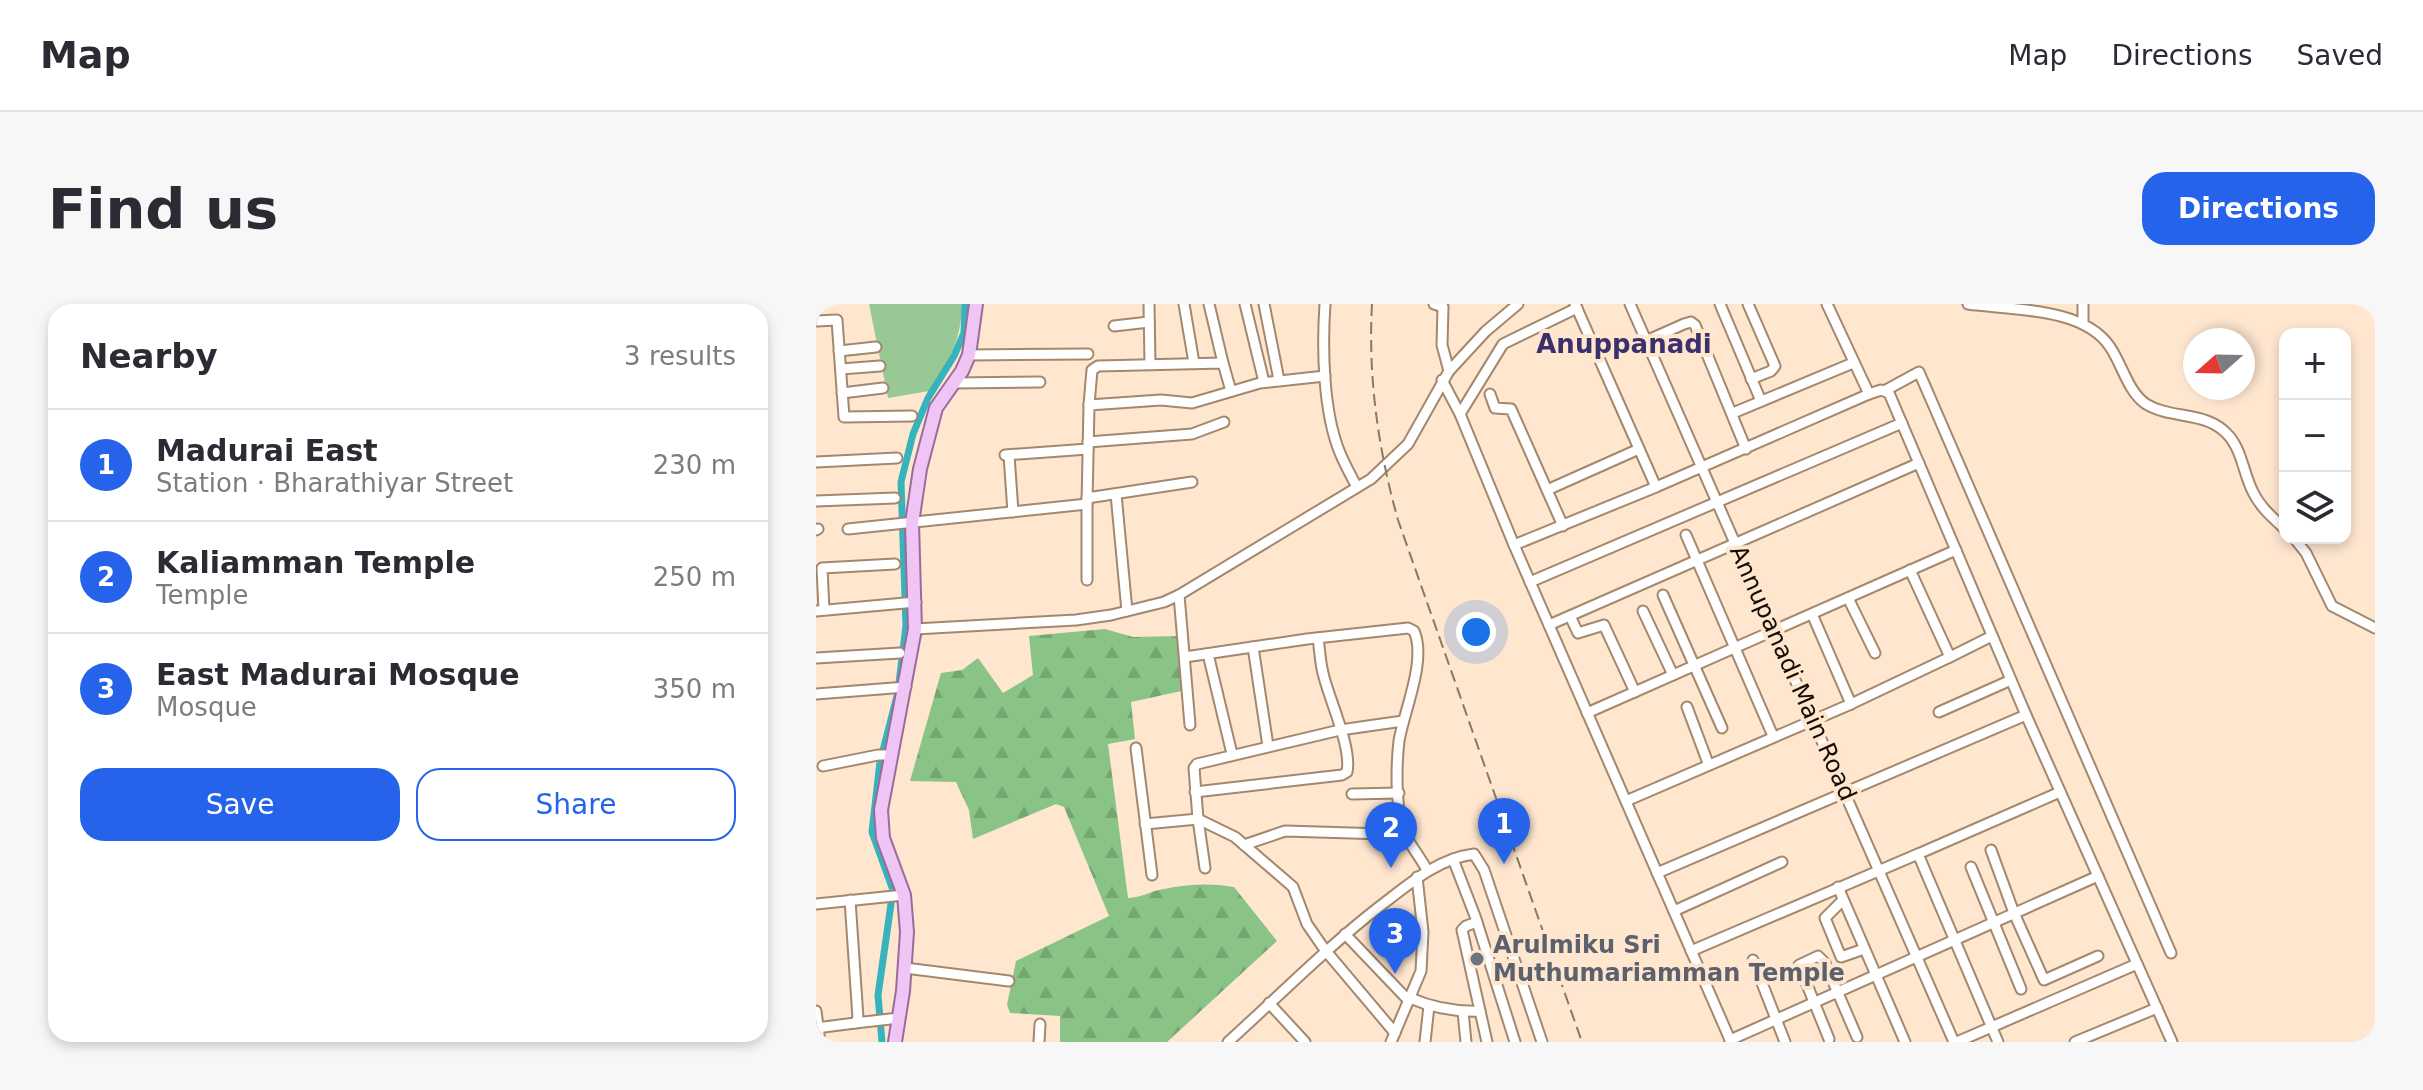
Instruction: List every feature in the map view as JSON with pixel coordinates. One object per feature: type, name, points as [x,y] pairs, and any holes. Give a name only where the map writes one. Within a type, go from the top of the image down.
[{"type":"main road","points":[[895,1042],[907,932],[883,838],[881,810],[885,755],[915,629],[910,602],[905,523],[936,408],[969,355],[976,304]]},
{"type":"street","points":[[1149,304],[1150,364]]},
{"type":"street","points":[[1184,304],[1194,363]]},
{"type":"street","points":[[1209,304],[1231,391]]},
{"type":"street","points":[[1245,304],[1264,382]]},
{"type":"street","points":[[1264,304],[1279,380]]},
{"type":"street","points":[[1325,304],[1322,344],[1325,376],[1339,451],[1357,487]]},
{"type":"street","points":[[1434,304],[1443,310],[1442,345],[1449,371]]},
{"type":"street","points":[[915,629],[1076,620],[1127,611],[1179,595],[1357,487],[1398,456],[1408,444],[1449,371],[1506,308],[1518,304]]},
{"type":"street","name":"Annupanadi Main Road","points":[[1630,304],[1956,1042]]},
{"type":"street","points":[[1720,304],[1761,401]]},
{"type":"street","points":[[1748,304],[1775,366],[1771,371],[1751,379]]},
{"type":"street","points":[[1827,304],[1869,394]]},
{"type":"street","points":[[1968,304],[2049,313],[2083,324],[2109,344],[2137,397],[2146,404],[2206,419],[2227,433],[2253,493],[2279,523]]},
{"type":"street","points":[[2083,304],[2083,324]]},
{"type":"street","points":[[1460,414],[1503,344],[1576,306],[1656,487]]},
{"type":"street","points":[[816,321],[837,320],[844,417],[912,416]]},
{"type":"street","points":[[1114,326],[1149,322]]},
{"type":"street","points":[[1648,340],[1684,324],[1691,322],[1695,325],[1746,449]]},
{"type":"street","points":[[839,351],[876,347]]},
{"type":"street","points":[[969,355],[1088,354]]},
{"type":"street","points":[[1087,580],[1089,405],[1093,368],[1223,363]]},
{"type":"street","points":[[1733,413],[1853,363]]},
{"type":"street","points":[[841,369],[880,366]]},
{"type":"street","points":[[1514,545],[1746,449],[1869,394],[1886,390],[1919,372],[2171,953]]},
{"type":"street","points":[[1089,405],[1161,400],[1192,403],[1264,382],[1325,376]]},
{"type":"street","points":[[1442,380],[1460,414],[1730,1041],[2098,876]]},
{"type":"street","points":[[953,383],[1040,382]]},
{"type":"street","points":[[842,393],[883,388]]},
{"type":"street","points":[[1886,390],[2172,1042]]},
{"type":"street","points":[[1490,394],[1495,408],[1511,409],[1563,526]]},
{"type":"street","points":[[1013,512],[1007,455],[1192,434],[1224,422]]},
{"type":"street","points":[[1530,582],[1902,423]]},
{"type":"street","points":[[1547,490],[1639,449]]},
{"type":"street","points":[[816,462],[897,458]]},
{"type":"street","points":[[1549,625],[1919,463]]},
{"type":"street","points":[[848,529],[1013,512],[1192,482]]},
{"type":"street","points":[[1116,494],[1127,611]]},
{"type":"street","points":[[816,501],[895,498]]},
{"type":"street","points":[[1686,535],[1773,736]]},
{"type":"street","points":[[2299,544],[2332,606],[2375,628]]},
{"type":"street","points":[[1587,713],[1956,550]]},
{"type":"street","points":[[895,564],[822,568],[820,610],[910,602]]},
{"type":"street","points":[[1910,570],[1950,657]]},
{"type":"street","points":[[1179,595],[1190,725]]},
{"type":"street","points":[[1663,595],[1722,728]]},
{"type":"street","points":[[1848,598],[1875,653]]},
{"type":"street","points":[[1643,611],[1673,675]]},
{"type":"street","points":[[1812,614],[1851,704]]},
{"type":"street","points":[[1570,616],[1578,633],[1604,625],[1635,692]]},
{"type":"street","points":[[1185,657],[1318,638],[1408,628],[1414,631],[1418,642],[1398,757],[1399,793],[1403,831],[1427,870]]},
{"type":"street","points":[[1626,801],[1708,763],[1851,704],[1992,636]]},
{"type":"street","points":[[1195,792],[1347,772],[1340,730],[1323,674],[1318,638]]},
{"type":"street","points":[[1253,647],[1268,746]]},
{"type":"street","points":[[816,658],[900,653]]},
{"type":"street","points":[[1208,654],[1232,754]]},
{"type":"street","points":[[1939,712],[2011,680]]},
{"type":"street","points":[[816,694],[900,687]]},
{"type":"street","points":[[1687,707],[1708,763]]},
{"type":"street","points":[[1657,873],[2026,715]]},
{"type":"street","points":[[1205,868],[1195,792],[1194,768],[1197,764],[1340,730],[1403,721]]},
{"type":"street","points":[[1136,748],[1152,875]]},
{"type":"street","points":[[823,766],[885,755]]},
{"type":"street","points":[[1691,951],[2060,792]]},
{"type":"street","points":[[1352,794],[1399,793]]},
{"type":"street","points":[[1145,824],[1198,819],[1235,837],[1293,887],[1305,921],[1393,1038],[1419,978],[1423,952],[1417,877]]},
{"type":"street","points":[[1244,845],[1285,831],[1384,834],[1403,831]]},
{"type":"street","points":[[1991,850],[2014,913],[2044,980],[2098,956]]},
{"type":"street","points":[[1234,1040],[1325,950],[1417,877],[1453,859],[1474,854],[1484,870],[1542,1042]]},
{"type":"street","points":[[1918,854],[1998,1042]]},
{"type":"street","points":[[1453,859],[1477,922],[1515,1042]]},
{"type":"street","points":[[1674,911],[1782,862]]},
{"type":"street","points":[[1971,867],[2021,989]]},
{"type":"street","points":[[1838,887],[1905,1042]]},
{"type":"street","points":[[816,904],[897,896]]},
{"type":"street","points":[[850,900],[858,1018],[855,1023]]},
{"type":"street","points":[[1841,957],[1825,918],[1843,900]]},
{"type":"street","points":[[1477,922],[1462,930],[1487,1042]]},
{"type":"street","points":[[1345,934],[1409,1000],[1463,1012],[1480,1011]]},
{"type":"street","points":[[1825,963],[1864,949]]},
{"type":"street","points":[[1829,1039],[1799,965],[1818,956],[1825,963],[1857,1037]]},
{"type":"street","points":[[1753,960],[1785,1042]]},
{"type":"street","points":[[1956,1042],[2137,964]]},
{"type":"street","points":[[905,968],[1009,981]]},
{"type":"street","points":[[1269,1003],[1305,1042]]},
{"type":"street","points":[[1425,1042],[1429,1006]]},
{"type":"street","points":[[2075,1042],[2157,1008]]},
{"type":"street","points":[[816,1011],[820,1042]]},
{"type":"street","points":[[1463,1012],[1466,1042]]},
{"type":"street","points":[[817,1028],[899,1018]]},
{"type":"street","points":[[1039,1042],[1040,1024]]},
{"type":"green space","points":[[869,304],[962,304],[953,350],[929,391],[888,398]]},
{"type":"green space","points":[[1105,629],[1133,637],[1181,636],[1186,690],[1131,702],[1135,739],[1108,744],[1128,898],[1182,886],[1234,887],[1277,941],[1167,1042],[1060,1042],[1060,1016],[1010,1013],[1007,1005],[1016,961],[1109,916],[1064,807],[1056,804],[973,839],[969,810],[956,782],[910,781],[941,673],[962,670],[978,658],[1003,693],[1033,675],[1029,636]]},
{"type":"waterway","points":[[899,683],[906,626],[901,482],[913,434],[928,398],[964,333],[965,304]]},
{"type":"waterway","points":[[882,1042],[878,995],[893,890],[872,832],[880,762],[897,696]]},
{"type":"railway","points":[[1372,304],[1376,413],[1398,520],[1582,1042]]},
{"type":"place","name":"Madurai East","points":[[1504,864]]},
{"type":"place","name":"Kaliamman Temple","points":[[1391,868]]},
{"type":"place","name":"Arulmiku Sri Muthumariamman Temple","points":[[1477,959]]},
{"type":"place","name":"East Madurai Mosque","points":[[1395,974]]},
{"type":"district","name":"Anuppanadi","points":[[1624,344]]}]
